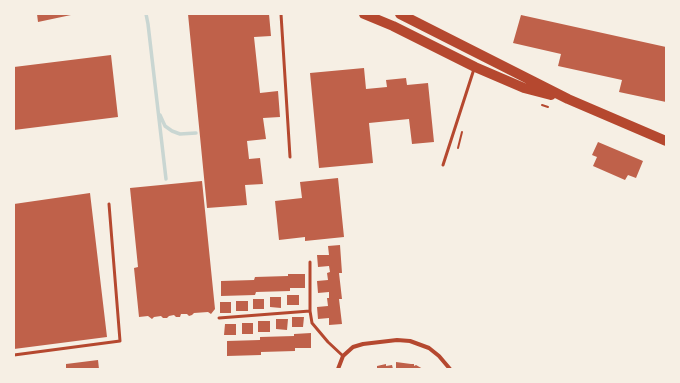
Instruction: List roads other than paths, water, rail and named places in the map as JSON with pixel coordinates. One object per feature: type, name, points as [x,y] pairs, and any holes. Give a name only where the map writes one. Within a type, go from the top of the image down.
[{"type":"main road","points":[[364,14],[393,26],[475,67],[524,88],[568,99]]},
{"type":"main road","points":[[400,14],[568,99],[666,141]]},
{"type":"street","points":[[338,369],[343,356],[353,346],[397,340],[410,341],[429,348],[440,356],[450,369]]},
{"type":"lane","points":[[281,14],[290,157]]},
{"type":"lane","points":[[443,165],[475,67]]},
{"type":"lane","points":[[14,355],[120,341],[109,204]]},
{"type":"lane","points":[[310,262],[310,311],[312,324],[343,356]]},
{"type":"lane","points":[[219,318],[310,311]]},
{"type":"waterway","points":[[146,14],[166,179]]},
{"type":"waterway","points":[[160,115],[165,126],[172,131],[180,134],[196,133]]}]
